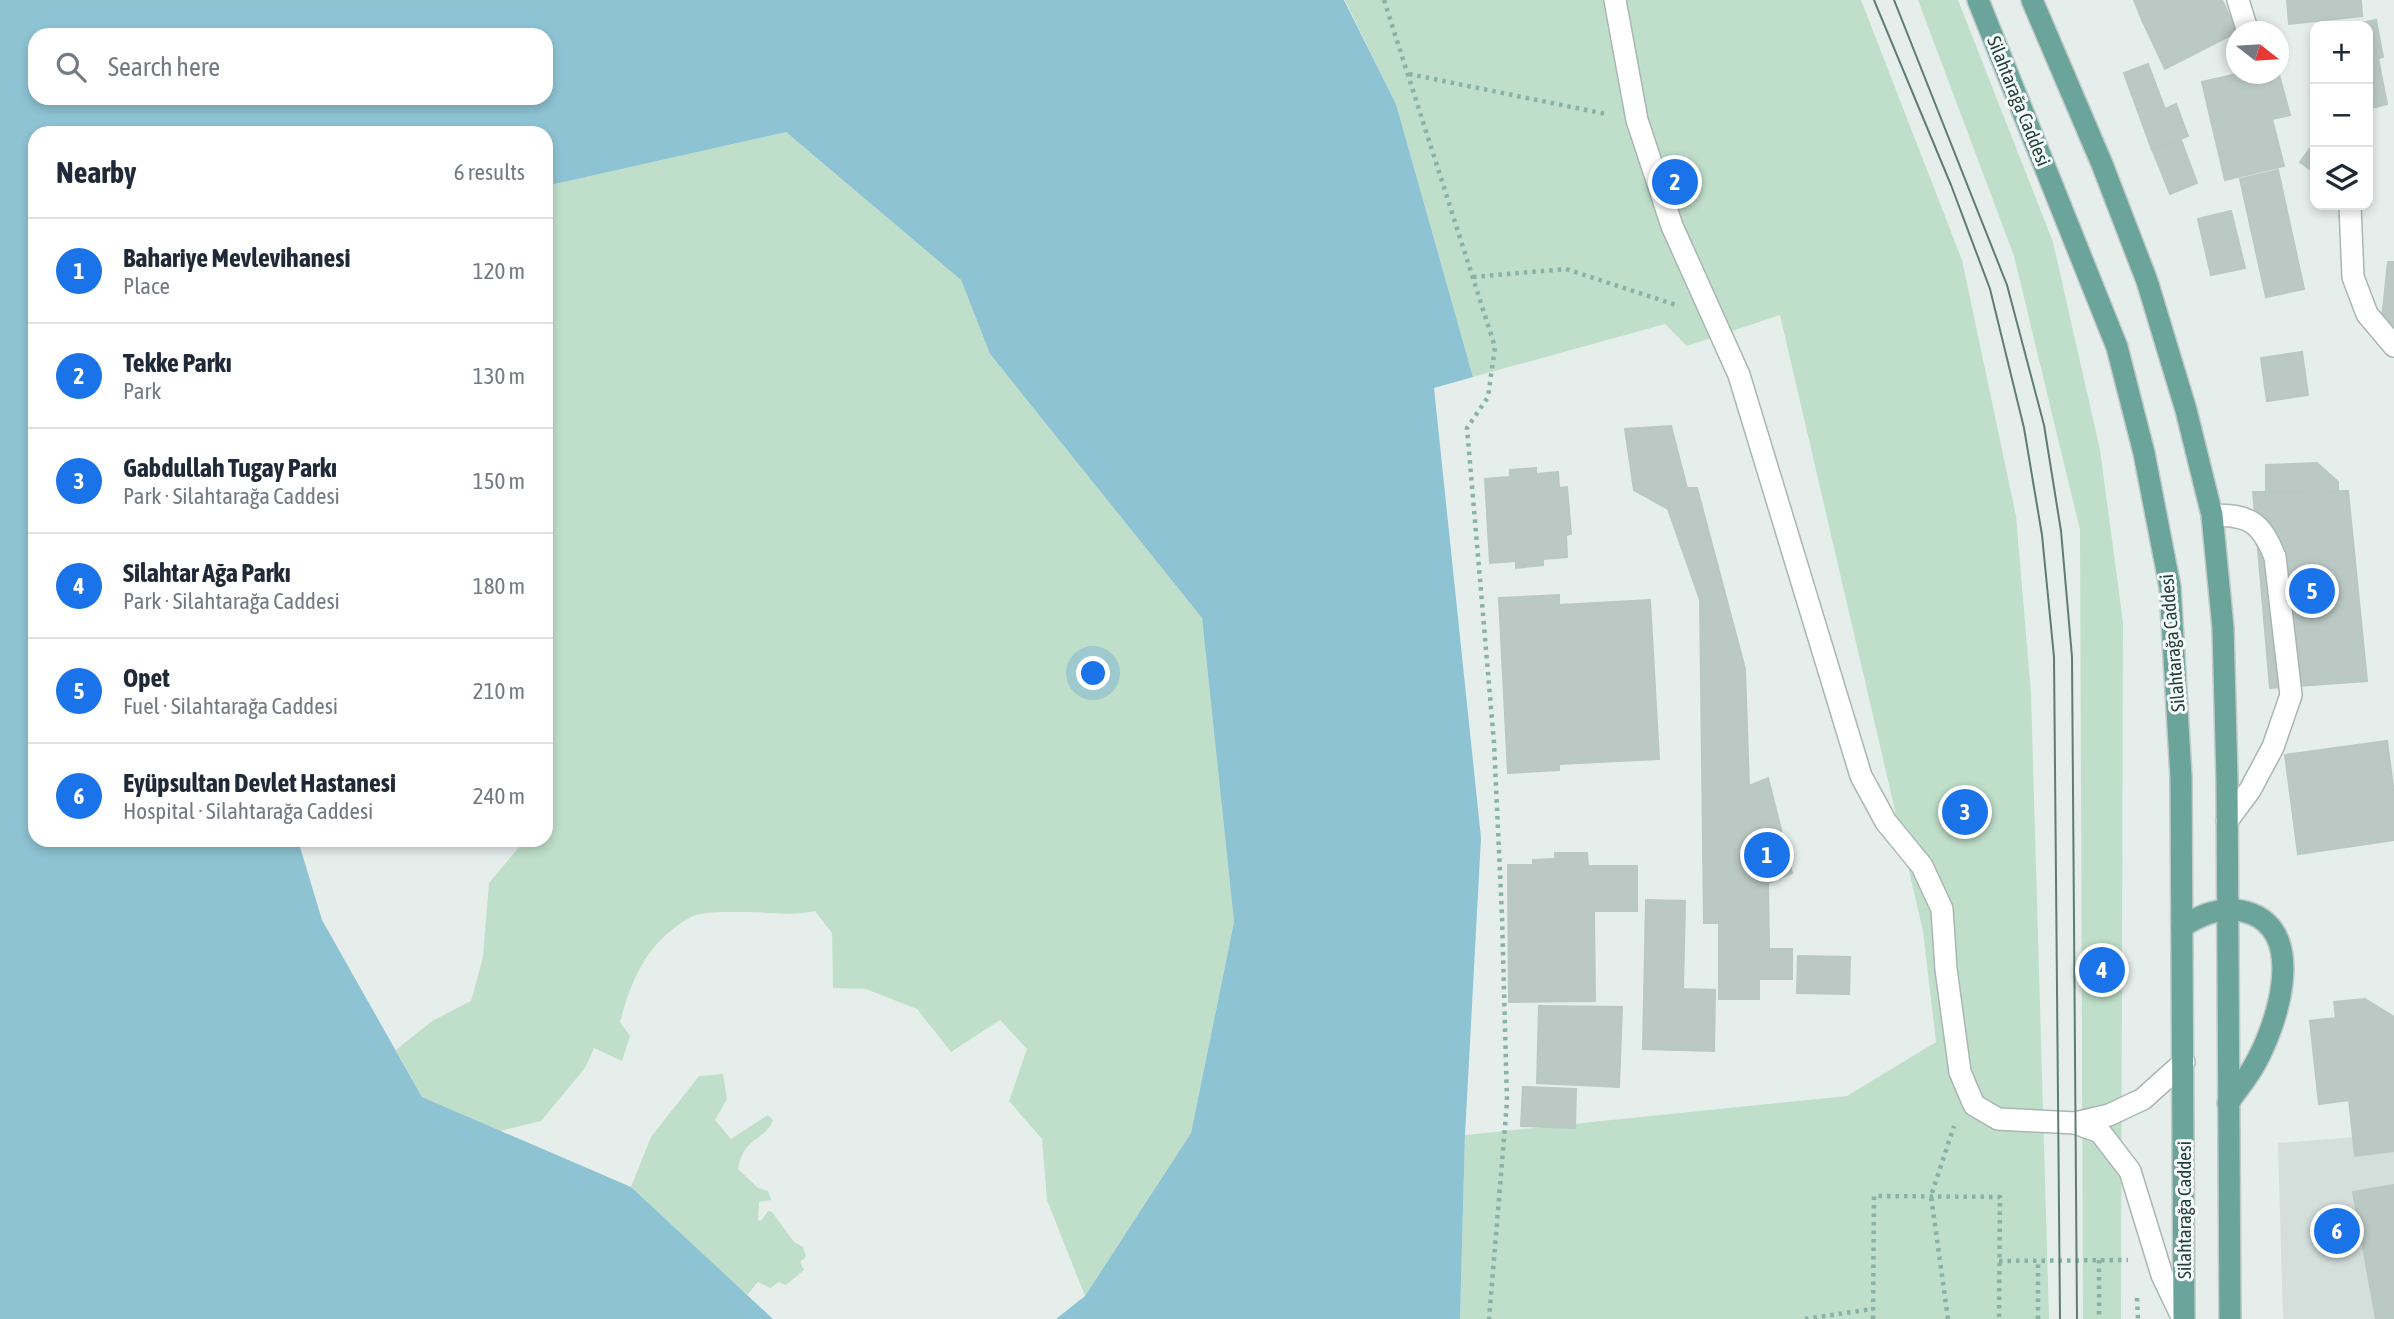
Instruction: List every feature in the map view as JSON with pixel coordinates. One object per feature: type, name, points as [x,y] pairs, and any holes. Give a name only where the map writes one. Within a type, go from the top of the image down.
[{"type":"main road","name":"Silahtarağa Caddesi","points":[[1978,0],[2117,347],[2144,453],[2170,587],[2181,777],[2183,1319]]},
{"type":"main road","points":[[2032,0],[2102,164],[2147,281],[2186,410],[2212,514],[2223,628],[2230,1319]]},
{"type":"main road","points":[[2182,927],[2202,914],[2239,910],[2264,920],[2275,934],[2284,973],[2277,1013],[2255,1065],[2228,1103]]},
{"type":"street","points":[[1615,0],[1637,120],[1672,226],[1710,316],[1739,375],[1861,776],[1886,822],[1922,866],[1942,909],[1946,969],[1960,1072],[1974,1105],[1998,1119],[2075,1123],[2101,1132],[2130,1171],[2162,1275],[2183,1319]]},
{"type":"street","points":[[2238,0],[2244,21]]},
{"type":"street","points":[[2350,210],[2353,277],[2367,314],[2394,346]]},
{"type":"street","points":[[2212,514],[2238,515],[2260,527],[2267,536],[2275,557],[2291,695],[2273,747],[2250,790],[2227,821]]},
{"type":"street","points":[[2075,1123],[2109,1115],[2143,1099],[2184,1062]]},
{"type":"path","points":[[1384,0],[1494,347],[1488,397],[1466,428],[1494,743],[1507,1102],[1489,1319]]},
{"type":"path","points":[[1409,73],[1637,120]]},
{"type":"path","points":[[1473,277],[1566,269],[1710,316]]},
{"type":"path","points":[[1948,1319],[1931,1196],[1951,1129],[1974,1105]]},
{"type":"path","points":[[1873,1319],[1874,1196],[1931,1196],[2000,1197],[1999,1319]]},
{"type":"path","points":[[2099,1260],[2099,1319]]},
{"type":"path","points":[[1999,1261],[2137,1260]]},
{"type":"path","points":[[2038,1261],[2038,1319]]},
{"type":"path","points":[[2137,1295],[2138,1319]]},
{"type":"path","points":[[1805,1319],[1873,1309]]},
{"type":"shaded area","points":[[2394,1134],[2394,1319],[2283,1319],[2278,1143]]},
{"type":"green space","points":[[1345,0],[1861,0],[1962,260],[2016,516],[2031,693],[2049,1319],[1460,1319],[1465,1135],[1847,1096],[1936,1042],[1923,931],[1780,315],[1687,346],[1665,324],[1473,377],[1396,104]]},
{"type":"green space","points":[[1918,0],[1958,0],[2053,242],[2100,450],[2123,622],[2121,1319],[2083,1319],[2080,530],[2014,256]]},
{"type":"green space","points":[[786,132],[961,280],[990,354],[1202,618],[1234,922],[1191,1133],[1085,1296],[1047,1200],[1042,1139],[1009,1101],[1027,1049],[1000,1020],[951,1052],[917,1009],[866,989],[833,988],[832,933],[815,911],[796,914],[708,913],[691,917],[676,927],[653,949],[636,975],[620,1022],[630,1036],[622,1061],[594,1048],[585,1068],[541,1121],[500,1131],[422,1097],[396,1050],[432,1021],[471,1001],[483,957],[489,883],[519,847],[553,847],[553,184]]},
{"type":"green space","points":[[723,1074],[727,1099],[715,1120],[731,1139],[768,1115],[773,1120],[765,1132],[749,1145],[738,1169],[758,1188],[768,1191],[771,1200],[759,1202],[758,1220],[761,1221],[768,1211],[772,1212],[794,1242],[803,1247],[806,1257],[800,1262],[804,1270],[786,1285],[779,1282],[770,1288],[758,1282],[747,1295],[631,1187],[651,1137],[699,1076]]},
{"type":"water","points":[[0,0],[1344,0],[1396,104],[1473,377],[1434,388],[1481,838],[1465,1135],[1460,1319],[1056,1319],[1085,1296],[1191,1133],[1234,922],[1202,618],[990,354],[961,280],[786,132],[553,184],[553,126],[28,126],[28,847],[300,847],[322,920],[422,1097],[631,1187],[773,1319],[0,1319]]},
{"type":"building","points":[[2134,0],[2186,0],[2143,22]]},
{"type":"building","points":[[2186,0],[2222,0],[2232,21],[2226,21],[2226,38],[2165,69],[2143,22]]},
{"type":"building","points":[[2287,0],[2361,0],[2362,16],[2289,24]]},
{"type":"building","points":[[2376,20],[2383,57],[2373,60],[2373,21]]},
{"type":"building","points":[[2378,58],[2387,104],[2373,108],[2373,84],[2373,60]]},
{"type":"building","points":[[2148,64],[2165,109],[2176,104],[2188,136],[2152,150],[2124,73]]},
{"type":"building","points":[[2226,77],[2226,84],[2282,84],[2290,115],[2272,119],[2284,166],[2225,180],[2202,82]]},
{"type":"building","points":[[2181,140],[2197,183],[2170,194],[2153,151]]},
{"type":"building","points":[[2310,149],[2310,169],[2300,162]]},
{"type":"building","points":[[2278,170],[2304,289],[2266,297],[2240,179]]},
{"type":"building","points":[[2231,211],[2245,268],[2211,275],[2198,219]]},
{"type":"building","points":[[2388,262],[2394,262],[2394,340],[2381,328]]},
{"type":"building","points":[[2302,352],[2308,395],[2267,401],[2261,358]]},
{"type":"building","points":[[1671,426],[1687,488],[1697,488],[1745,669],[1749,786],[1768,778],[1792,873],[1768,883],[1769,949],[1792,949],[1792,979],[1759,979],[1759,999],[1719,999],[1719,923],[1704,923],[1700,600],[1668,509],[1634,490],[1625,429]]},
{"type":"building","points":[[2317,463],[2338,482],[2338,491],[2266,492],[2266,465]]},
{"type":"building","points":[[1536,468],[1536,474],[1558,472],[1559,488],[1567,487],[1571,534],[1566,535],[1567,557],[1543,559],[1543,565],[1516,568],[1516,561],[1490,563],[1485,479],[1510,477],[1510,470]]},
{"type":"building","points":[[2348,491],[2367,681],[2270,688],[2253,492]]},
{"type":"building","points":[[1559,595],[1559,605],[1650,600],[1659,759],[1559,764],[1559,770],[1508,773],[1499,598]]},
{"type":"building","points":[[2387,741],[2394,793],[2394,840],[2298,854],[2285,755]]},
{"type":"building","points":[[1555,853],[1587,853],[1588,866],[1637,866],[1637,911],[1594,911],[1595,1001],[1509,1002],[1508,865],[1533,865],[1533,860],[1555,859]]},
{"type":"building","points":[[1646,900],[1685,901],[1683,989],[1715,990],[1714,1051],[1643,1049]]},
{"type":"building","points":[[1798,956],[1850,957],[1849,994],[1797,993]]},
{"type":"building","points":[[2365,999],[2394,1017],[2394,1151],[2355,1156],[2349,1100],[2319,1104],[2310,1021],[2336,1018],[2334,1002]]},
{"type":"building","points":[[1539,1006],[1622,1007],[1619,1087],[1537,1083]]},
{"type":"building","points":[[1523,1087],[1576,1089],[1575,1128],[1521,1126]]},
{"type":"building","points":[[2394,1185],[2394,1319],[2376,1319],[2353,1192]]},
{"type":"tram line","points":[[1874,0],[1951,185],[1990,289],[2024,428],[2042,535],[2054,657],[2060,1319]]},
{"type":"tram line","points":[[1894,0],[2007,285],[2044,425],[2061,531],[2072,657],[2077,1319]]},
{"type":"place","name":"Tekke Parkı","points":[[1675,182]]},
{"type":"place","name":"Opet","points":[[2312,591]]},
{"type":"place","name":"Gabdullah Tugay Parkı","points":[[1965,812]]},
{"type":"place","name":"Bahariye Mevlevihanesi","points":[[1767,855]]},
{"type":"place","name":"Silahtar Ağa Parkı","points":[[2102,970]]},
{"type":"place","name":"Eyüpsultan Devlet Hastanesi","points":[[2337,1231]]}]
